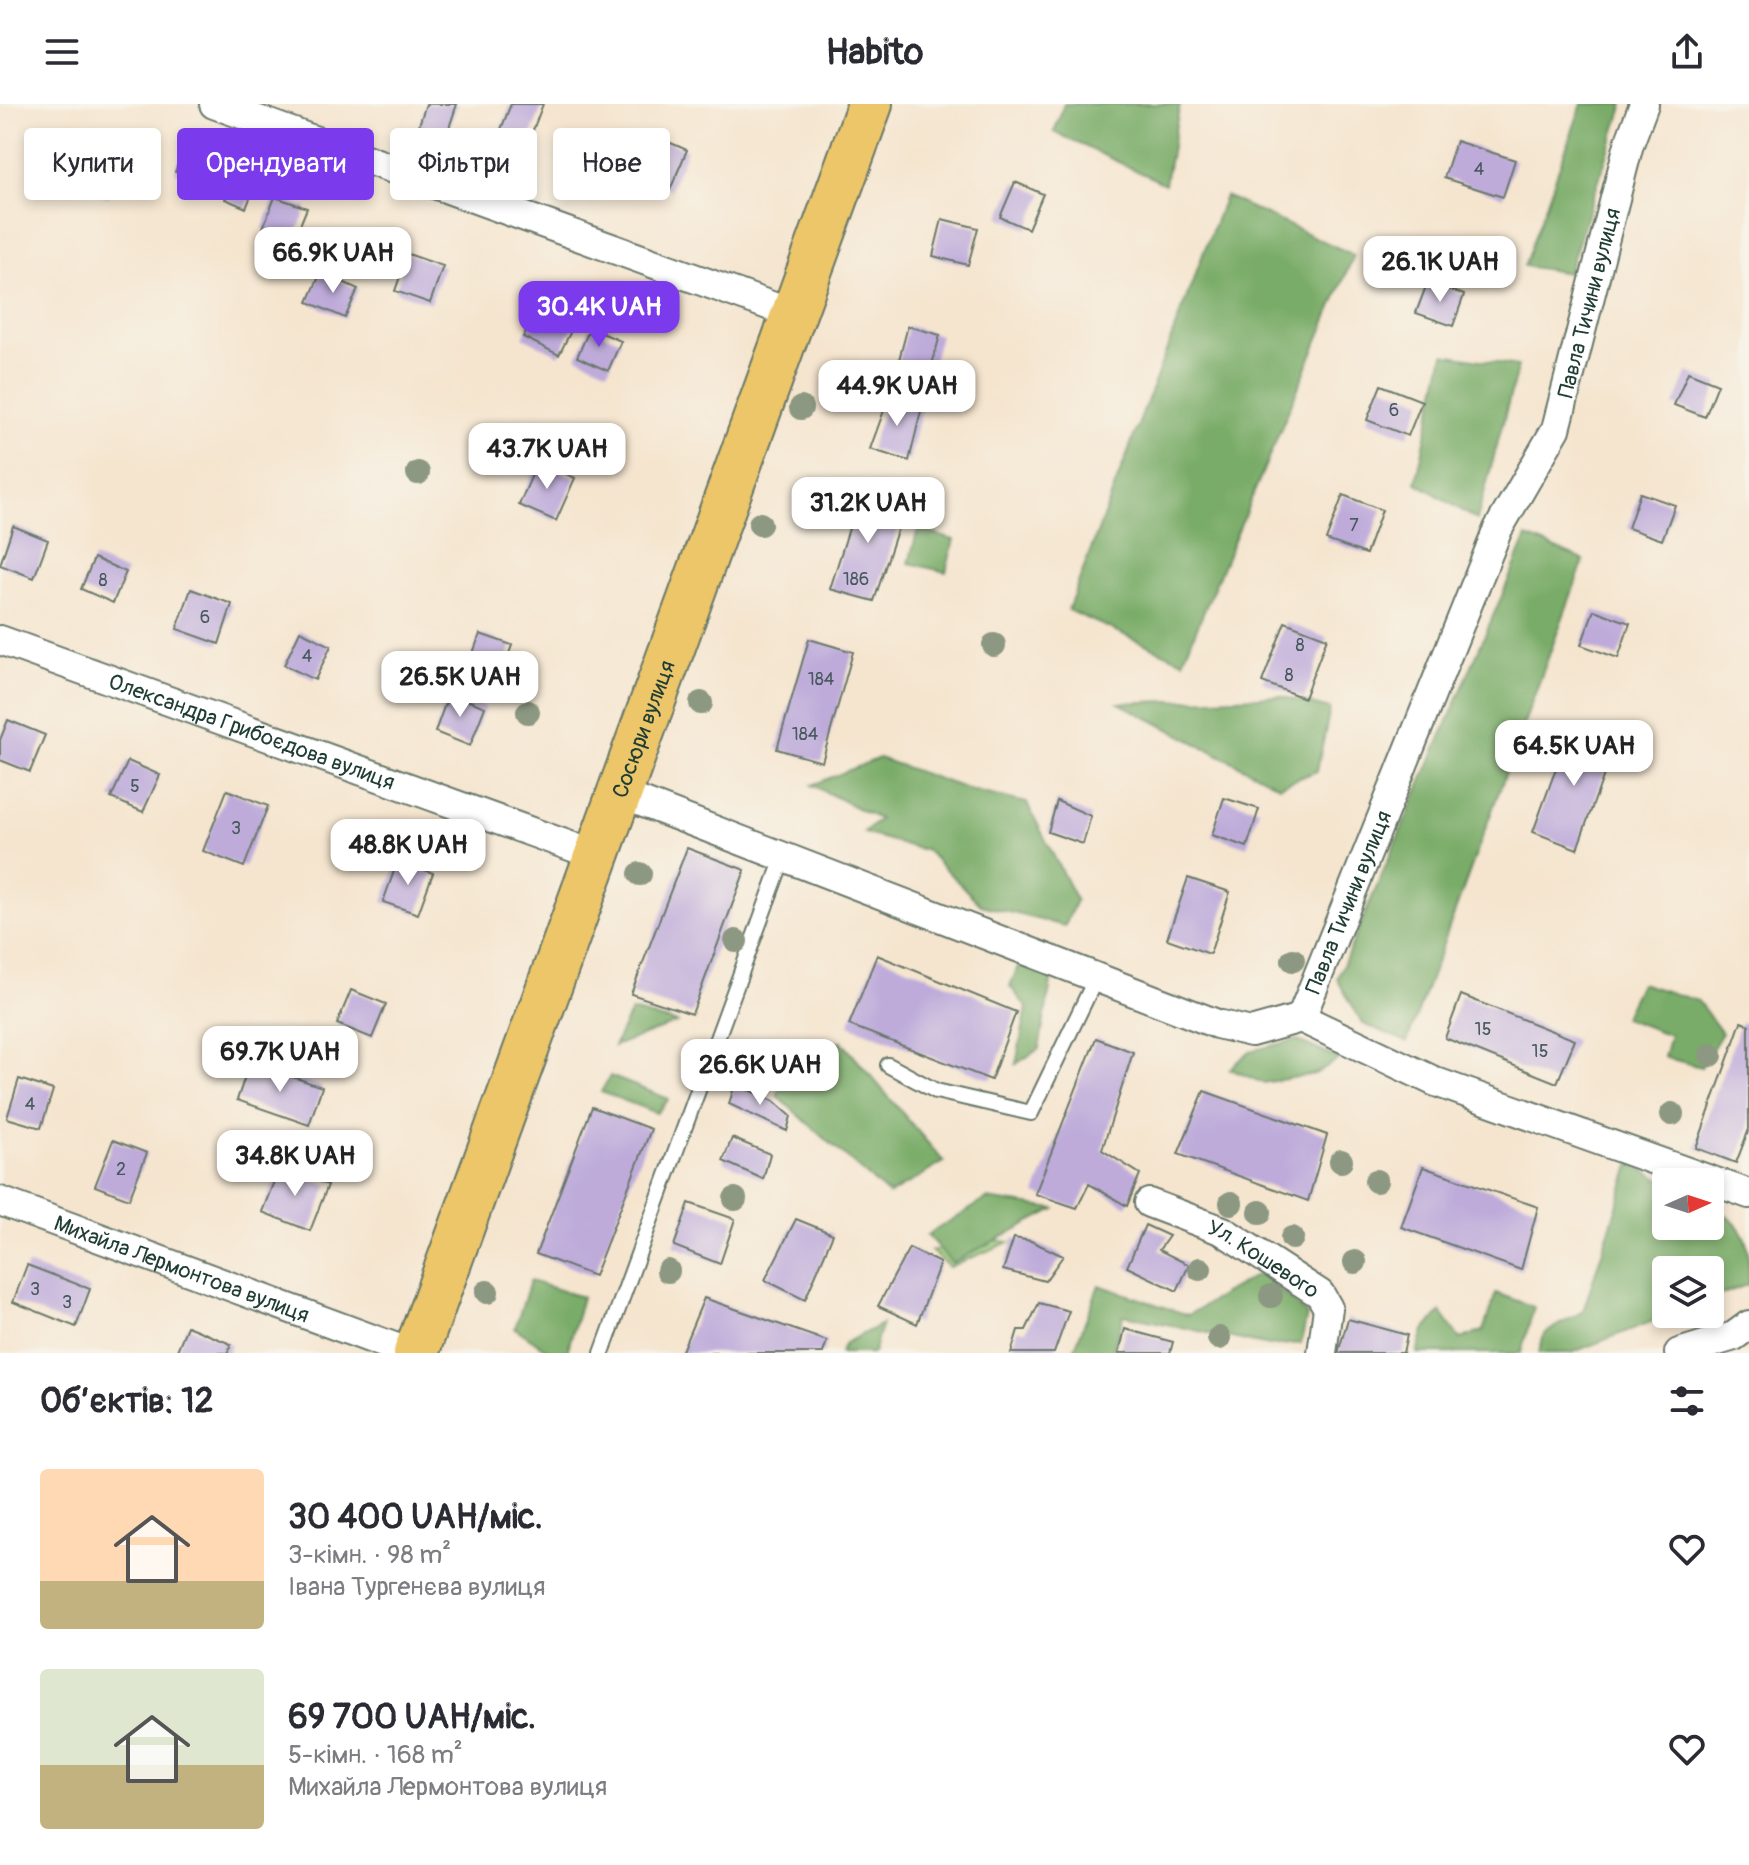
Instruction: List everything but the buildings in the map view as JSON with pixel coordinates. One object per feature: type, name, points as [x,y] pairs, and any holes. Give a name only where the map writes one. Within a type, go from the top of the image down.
[{"type":"main road","name":"Сосюри вулиця","points":[[416,1353],[870,104]]},
{"type":"street","points":[[214,104],[793,314]]},
{"type":"street","name":"Павла Тичини вулиця","points":[[618,793],[1095,980],[1217,1024],[1251,1032],[1301,1018],[1498,529],[1556,429],[1629,144],[1644,104]]},
{"type":"street","name":"Олександра Грибоєдова вулиця","points":[[0,640],[595,855]]},
{"type":"street","points":[[1301,1018],[1436,1082],[1749,1194]]},
{"type":"street","name":"Михайла Лермонтова вулиця","points":[[0,1201],[410,1353]]},
{"type":"street","name":"Ул. Кошевого","points":[[1149,1203],[1223,1231],[1320,1294],[1328,1308],[1322,1353]]},
{"type":"street","points":[[1679,1353],[1734,1336],[1749,1325]]},
{"type":"lane","points":[[602,1353],[783,858]]},
{"type":"lane","points":[[888,1065],[936,1091],[1031,1113],[1095,980]]},
{"type":"green space","points":[[1064,104],[1180,104],[1165,184],[1054,132]]},
{"type":"green space","points":[[1582,104],[1624,104],[1568,273],[1524,266]]},
{"type":"green space","points":[[1225,196],[1354,255],[1183,661],[1068,610]]},
{"type":"green space","points":[[1444,354],[1518,366],[1477,520],[1416,482]]},
{"type":"green space","points":[[918,529],[954,540],[946,572],[909,563]]},
{"type":"green space","points":[[1527,537],[1584,560],[1407,1042],[1363,1024],[1337,979]]},
{"type":"green space","points":[[1280,696],[1330,709],[1317,771],[1279,786],[1119,703]]},
{"type":"green space","points":[[879,758],[970,790],[1027,803],[1076,900],[1065,926],[981,905],[927,851],[864,833],[879,819],[812,785]]},
{"type":"green space","points":[[1019,964],[1052,977],[1039,1049],[1016,1064],[1027,1008],[1010,986]]},
{"type":"green space","points":[[1640,983],[1698,1001],[1722,1033],[1701,1067],[1664,1057],[1670,1035],[1623,1018]]},
{"type":"green space","points":[[631,1011],[677,1023],[614,1046]]},
{"type":"green space","points":[[1296,1040],[1339,1059],[1315,1074],[1263,1083],[1230,1069],[1250,1051]]},
{"type":"green space","points":[[842,1042],[944,1162],[889,1195],[777,1096],[796,1046]]},
{"type":"green space","points":[[610,1076],[669,1099],[657,1113],[601,1092]]},
{"type":"green space","points":[[1631,1163],[1652,1174],[1652,1240],[1724,1240],[1724,1214],[1744,1237],[1749,1284],[1724,1294],[1724,1256],[1652,1256],[1652,1321],[1571,1353],[1539,1353],[1544,1334],[1583,1311]]},
{"type":"green space","points":[[987,1199],[1055,1209],[952,1263],[927,1235]]},
{"type":"green space","points":[[979,1238],[1009,1242],[949,1267],[931,1251]]},
{"type":"green space","points":[[1260,1273],[1307,1315],[1301,1343],[1269,1346],[1124,1315],[1112,1353],[1073,1353],[1099,1285],[1188,1315]]},
{"type":"green space","points":[[530,1281],[582,1297],[567,1353],[552,1353],[515,1328]]},
{"type":"green space","points":[[1496,1293],[1534,1307],[1521,1353],[1417,1353],[1424,1331],[1441,1312],[1460,1339],[1483,1331]]},
{"type":"green space","points":[[882,1324],[873,1353],[840,1353],[845,1343]]}]
